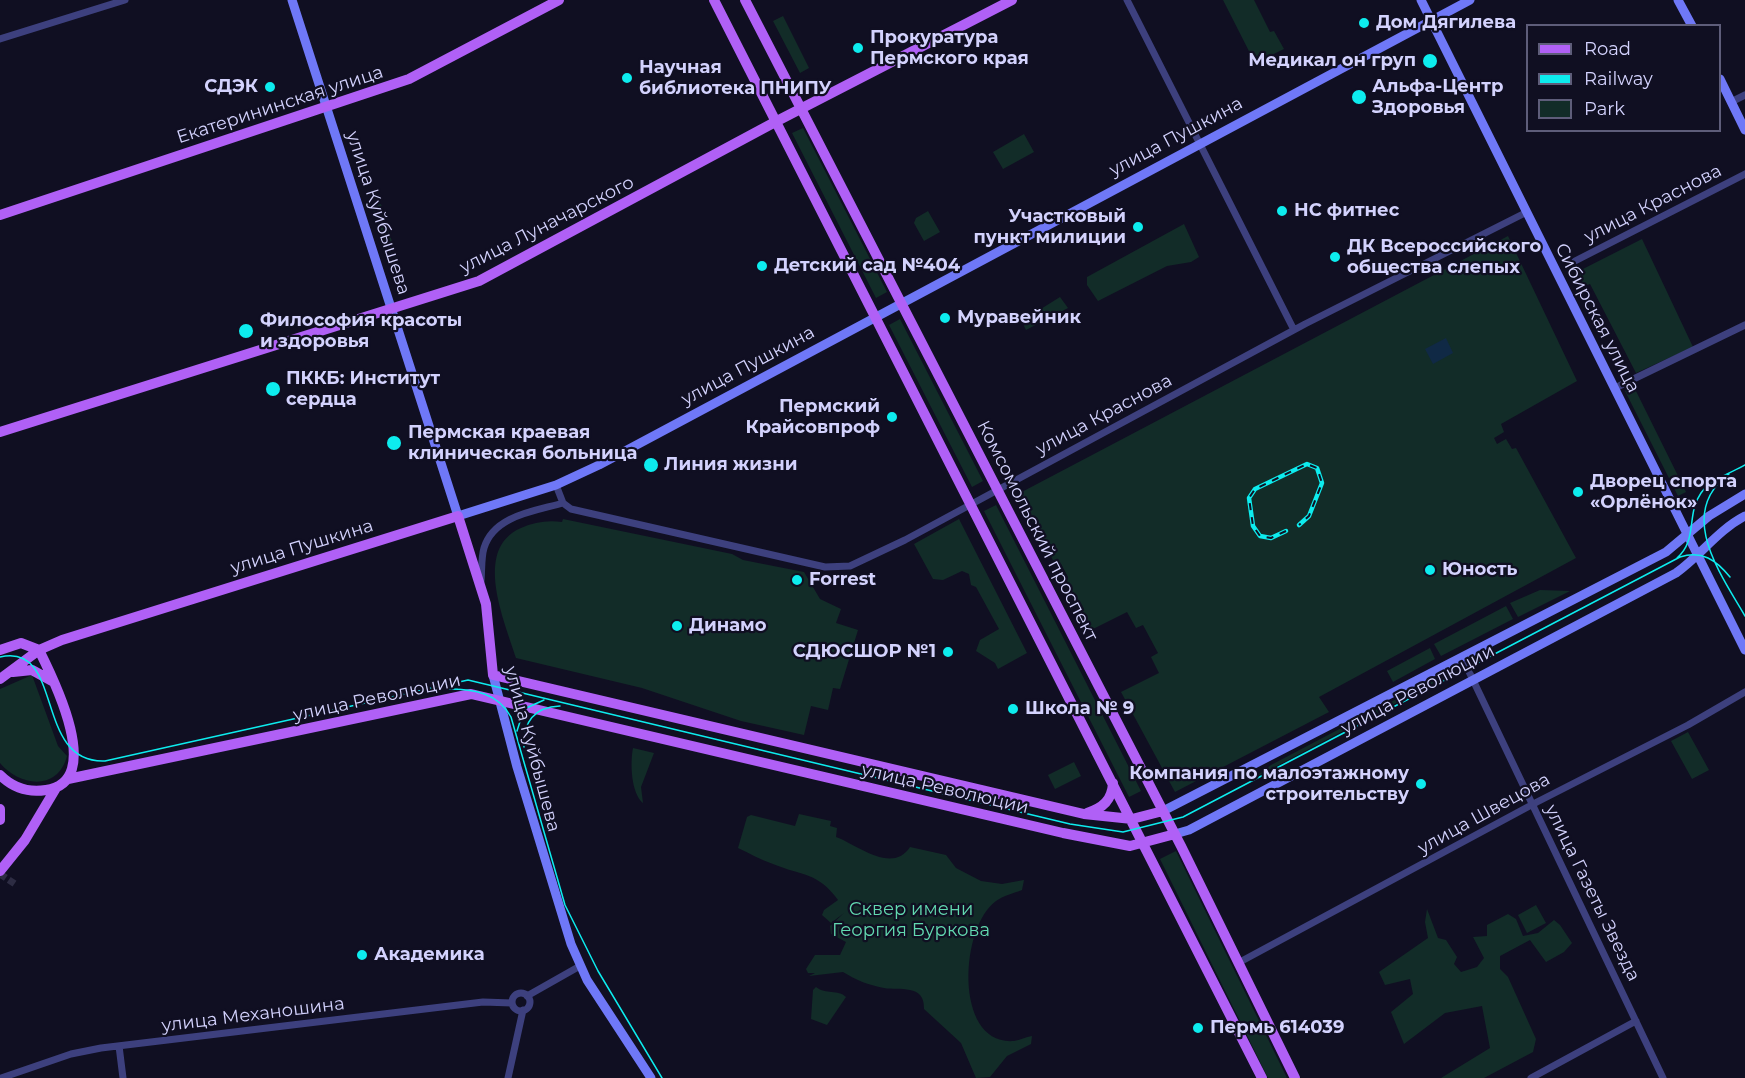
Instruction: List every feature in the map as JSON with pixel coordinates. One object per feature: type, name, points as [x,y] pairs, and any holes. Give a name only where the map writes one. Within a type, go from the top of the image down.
[{"type":"main road","name":"улица Куйбышева","points":[[292,0],[480,586],[488,617],[493,675],[499,701],[580,966],[607,1013],[651,1078]]},
{"type":"main road","name":"Екатерининская улица","points":[[0,215],[409,79],[560,0]]},
{"type":"main road","points":[[714,0],[1262,1078]]},
{"type":"main road","name":"Комсомольский проспект","points":[[745,0],[1175,834],[1295,1078]]},
{"type":"main road","name":"улица Луначарского","points":[[0,432],[392,310],[492,275],[777,121],[1012,0]]},
{"type":"main road","name":"Сибирская улица","points":[[1421,0],[1525,213],[1616,388],[1745,650]]},
{"type":"main road","name":"улица Пушкина","points":[[0,650],[21,643],[39,650],[90,631],[556,485],[599,465],[1470,0]]},
{"type":"main road","points":[[1678,0],[1691,24]]},
{"type":"main road","points":[[1721,83],[1745,130]]},
{"type":"main road","name":"улица Революции","points":[[493,675],[1084,814],[1132,819],[1163,811],[1666,552],[1709,516],[1745,494]]},
{"type":"main road","name":"улица Революции","points":[[68,779],[471,694],[1063,833],[1130,846],[1189,830],[1676,573],[1698,555],[1711,540],[1745,516]]},
{"type":"main road","points":[[0,680],[13,673],[39,650],[56,684],[75,753],[68,779],[56,788],[25,840],[0,871]]},
{"type":"main road","points":[[13,673],[32,670],[56,684]]},
{"type":"main road","points":[[0,775],[9,784],[25,790],[56,788]]},
{"type":"main road","points":[[1084,814],[1102,807],[1107,802],[1113,792],[1113,782]]},
{"type":"main road","points":[[0,809],[0,820]]},
{"type":"street","points":[[0,39],[125,0]]},
{"type":"street","points":[[1127,0],[1294,330]]},
{"type":"street","points":[[1731,102],[1745,95]]},
{"type":"street","name":"улица Краснова","points":[[1575,261],[1745,174]]},
{"type":"street","name":"улица Краснова","points":[[563,503],[571,510],[825,567],[840,567],[862,561],[1294,330],[1525,213]]},
{"type":"street","points":[[1616,388],[1745,325]]},
{"type":"street","points":[[480,586],[484,548],[497,528],[528,512],[563,503],[556,485]]},
{"type":"street","name":"улица Газеты Звезда","points":[[1461,657],[1663,1078]]},
{"type":"street","name":"улица Швецова","points":[[1238,963],[1532,804],[1688,725],[1742,694]]},
{"type":"street","name":"улица Механошина","points":[[1,1078],[71,1054],[119,1046],[483,1002],[512,1003],[519,994],[528,996],[580,966]]},
{"type":"street","points":[[508,1078],[523,1011],[529,1005],[528,996]]},
{"type":"street","points":[[512,1003],[517,1010],[523,1011]]},
{"type":"street","points":[[1531,1078],[1636,1021]]},
{"type":"street","points":[[119,1046],[123,1078]]},
{"type":"green space","points":[[1223,0],[1254,0],[1270,32],[1274,31],[1284,49],[1255,63]]},
{"type":"green space","points":[[783,16],[809,68],[800,73],[773,21]]},
{"type":"green space","points":[[803,128],[887,292],[876,298],[792,133]]},
{"type":"green space","points":[[1024,134],[1034,152],[1003,169],[993,152]]},
{"type":"green space","points":[[381,204],[406,290],[400,293],[372,207]]},
{"type":"green space","points":[[928,211],[940,232],[924,241],[914,223],[916,218]]},
{"type":"green space","points":[[1184,224],[1199,257],[1191,262],[1167,266],[1098,301],[1087,285],[1087,277]]},
{"type":"green space","points":[[1508,236],[1577,381],[1501,424],[1504,432],[1494,438],[1497,444],[1506,439],[1512,449],[1516,448],[1576,558],[1319,697],[1329,712],[1175,792],[1121,692],[1159,673],[1151,657],[1158,653],[1143,625],[1136,628],[1127,612],[1089,631],[1066,586],[1068,577],[1061,564],[1055,564],[1018,494]]},
{"type":"green space","points":[[1642,239],[1693,347],[1636,373],[1590,284],[1584,286],[1577,272]]},
{"type":"green space","points":[[1060,297],[1068,308],[1026,330],[1024,326],[1028,317]]},
{"type":"green space","points":[[900,319],[983,481],[972,487],[889,325]]},
{"type":"green space","points":[[1633,385],[1686,492],[1678,496],[1625,391]]},
{"type":"green space","points":[[996,505],[1141,791],[1129,797],[984,511]]},
{"type":"green space","name":"Динамо","points":[[563,519],[732,554],[743,560],[804,572],[820,599],[841,609],[836,623],[858,630],[840,689],[833,688],[828,710],[811,706],[804,735],[741,721],[642,688],[516,658],[496,587],[495,569],[498,552],[506,538],[521,528],[541,522],[562,522]]},
{"type":"green space","points":[[959,519],[1027,653],[998,669],[995,663],[976,651],[980,640],[999,629],[976,587],[971,585],[969,574],[962,571],[943,580],[933,579],[914,544]]},
{"type":"green space","points":[[1540,590],[1570,591],[1518,617],[1510,603]]},
{"type":"green space","points":[[1506,606],[1513,619],[1441,656],[1434,644]]},
{"type":"green space","points":[[1430,648],[1435,659],[1393,682],[1387,671]]},
{"type":"green space","points":[[1446,673],[1447,676],[1254,778],[1271,765]]},
{"type":"green space","points":[[32,675],[58,746],[67,756],[56,775],[38,782],[18,777],[0,763],[0,689]]},
{"type":"green space","points":[[1688,732],[1709,770],[1692,779],[1671,741]]},
{"type":"green space","points":[[633,748],[654,753],[641,787],[643,803],[634,785]]},
{"type":"green space","points":[[1074,762],[1081,776],[1055,789],[1048,775]]},
{"type":"green space","name":"Сквер имени Георгия Буркова","points":[[799,814],[831,821],[830,826],[837,828],[836,837],[884,858],[902,855],[910,847],[946,855],[956,868],[981,881],[1002,884],[1024,880],[1022,890],[996,901],[984,915],[975,935],[970,958],[969,983],[972,1006],[981,1025],[994,1038],[1014,1041],[1032,1036],[1031,1044],[1007,1056],[990,1077],[976,1078],[961,1043],[924,1009],[923,1001],[916,992],[873,985],[843,972],[809,976],[815,973],[808,973],[806,969],[815,955],[840,955],[846,942],[831,934],[830,926],[844,913],[831,923],[822,915],[824,910],[838,900],[816,879],[783,868],[738,848],[747,817],[751,815],[795,826]]},
{"type":"green space","points":[[1176,851],[1287,1078],[1268,1078],[1160,859]]},
{"type":"green space","points":[[1536,905],[1546,923],[1527,933],[1518,915]]},
{"type":"green space","points":[[1427,909],[1438,938],[1446,940],[1457,957],[1454,964],[1461,972],[1477,967],[1484,958],[1473,937],[1487,936],[1487,925],[1508,914],[1516,919],[1523,936],[1538,933],[1554,920],[1572,943],[1564,952],[1546,962],[1530,940],[1500,956],[1500,969],[1508,977],[1536,1039],[1533,1052],[1484,1078],[1441,1078],[1490,1048],[1482,1006],[1445,1013],[1404,1044],[1391,1012],[1413,994],[1410,979],[1385,985],[1379,972],[1428,938],[1425,922]]},
{"type":"green space","points":[[816,987],[846,997],[827,1025],[811,1019],[813,990]]},
{"type":"water","points":[[1446,338],[1453,353],[1433,364],[1425,349]]},
{"type":"tunnel","points":[[0,874],[15,884]]},
{"type":"tram line","points":[[1677,558],[1688,543],[1694,509],[1701,493],[1716,480],[1745,465]]},
{"type":"tram line","points":[[1729,474],[1713,490],[1706,507],[1704,525],[1715,562],[1745,616]]},
{"type":"tram line","points":[[0,657],[20,657],[34,667],[67,744],[82,757],[105,761],[468,680],[1070,824],[1123,832],[1183,817],[1680,557],[1695,555],[1708,558],[1730,577]]},
{"type":"tram line","points":[[448,689],[484,694],[499,702],[511,717],[565,905],[598,971],[662,1078]]},
{"type":"tram line","points":[[517,731],[524,709],[544,700]]},
{"type":"tram line","points":[[524,747],[526,730],[532,718],[543,709],[560,706]]},
{"type":"railway","points":[[1286,531],[1271,538],[1260,536],[1253,526],[1249,498],[1255,489],[1307,464],[1317,468],[1322,483],[1309,516],[1299,525]]},
{"type":"place","name":"Дом Дягилева","points":[[1364,23]]},
{"type":"place","name":"Прокуратура Пермского края","points":[[858,48]]},
{"type":"place","name":"Медикал он груп","points":[[1430,61]]},
{"type":"place","name":"Научная библиотека ПНИПУ","points":[[627,78]]},
{"type":"place","name":"СДЭК","points":[[270,87]]},
{"type":"place","name":"Альфа-Центр Здоровья","points":[[1359,97]]},
{"type":"place","name":"НС фитнес","points":[[1282,211]]},
{"type":"place","name":"Участковый пункт милиции","points":[[1138,227]]},
{"type":"place","name":"ДК Всероссийского общества слепых","points":[[1335,257]]},
{"type":"place","name":"Детский сад №404","points":[[762,266]]},
{"type":"place","name":"Муравейник","points":[[945,318]]},
{"type":"place","name":"Философия красоты и здоровья","points":[[246,331]]},
{"type":"place","name":"ПККБ: Институт сердца","points":[[273,389]]},
{"type":"place","name":"Пермский Крайсовпроф","points":[[892,417]]},
{"type":"place","name":"Пермская краевая клиническая больница","points":[[394,443]]},
{"type":"place","name":"Линия жизни","points":[[651,465]]},
{"type":"place","name":"Дворец спорта «Орлёнок»","points":[[1578,492]]},
{"type":"place","name":"Юность","points":[[1430,570]]},
{"type":"place","name":"Forrest","points":[[797,580]]},
{"type":"place","name":"Динамо","points":[[677,626]]},
{"type":"place","name":"СДЮСШОР №1","points":[[948,652]]},
{"type":"place","name":"Школа № 9","points":[[1013,709]]},
{"type":"place","name":"Компания по малоэтажному строительству","points":[[1421,784]]},
{"type":"place","name":"Академика","points":[[362,955]]},
{"type":"place","name":"Пермь 614039","points":[[1198,1028]]}]
